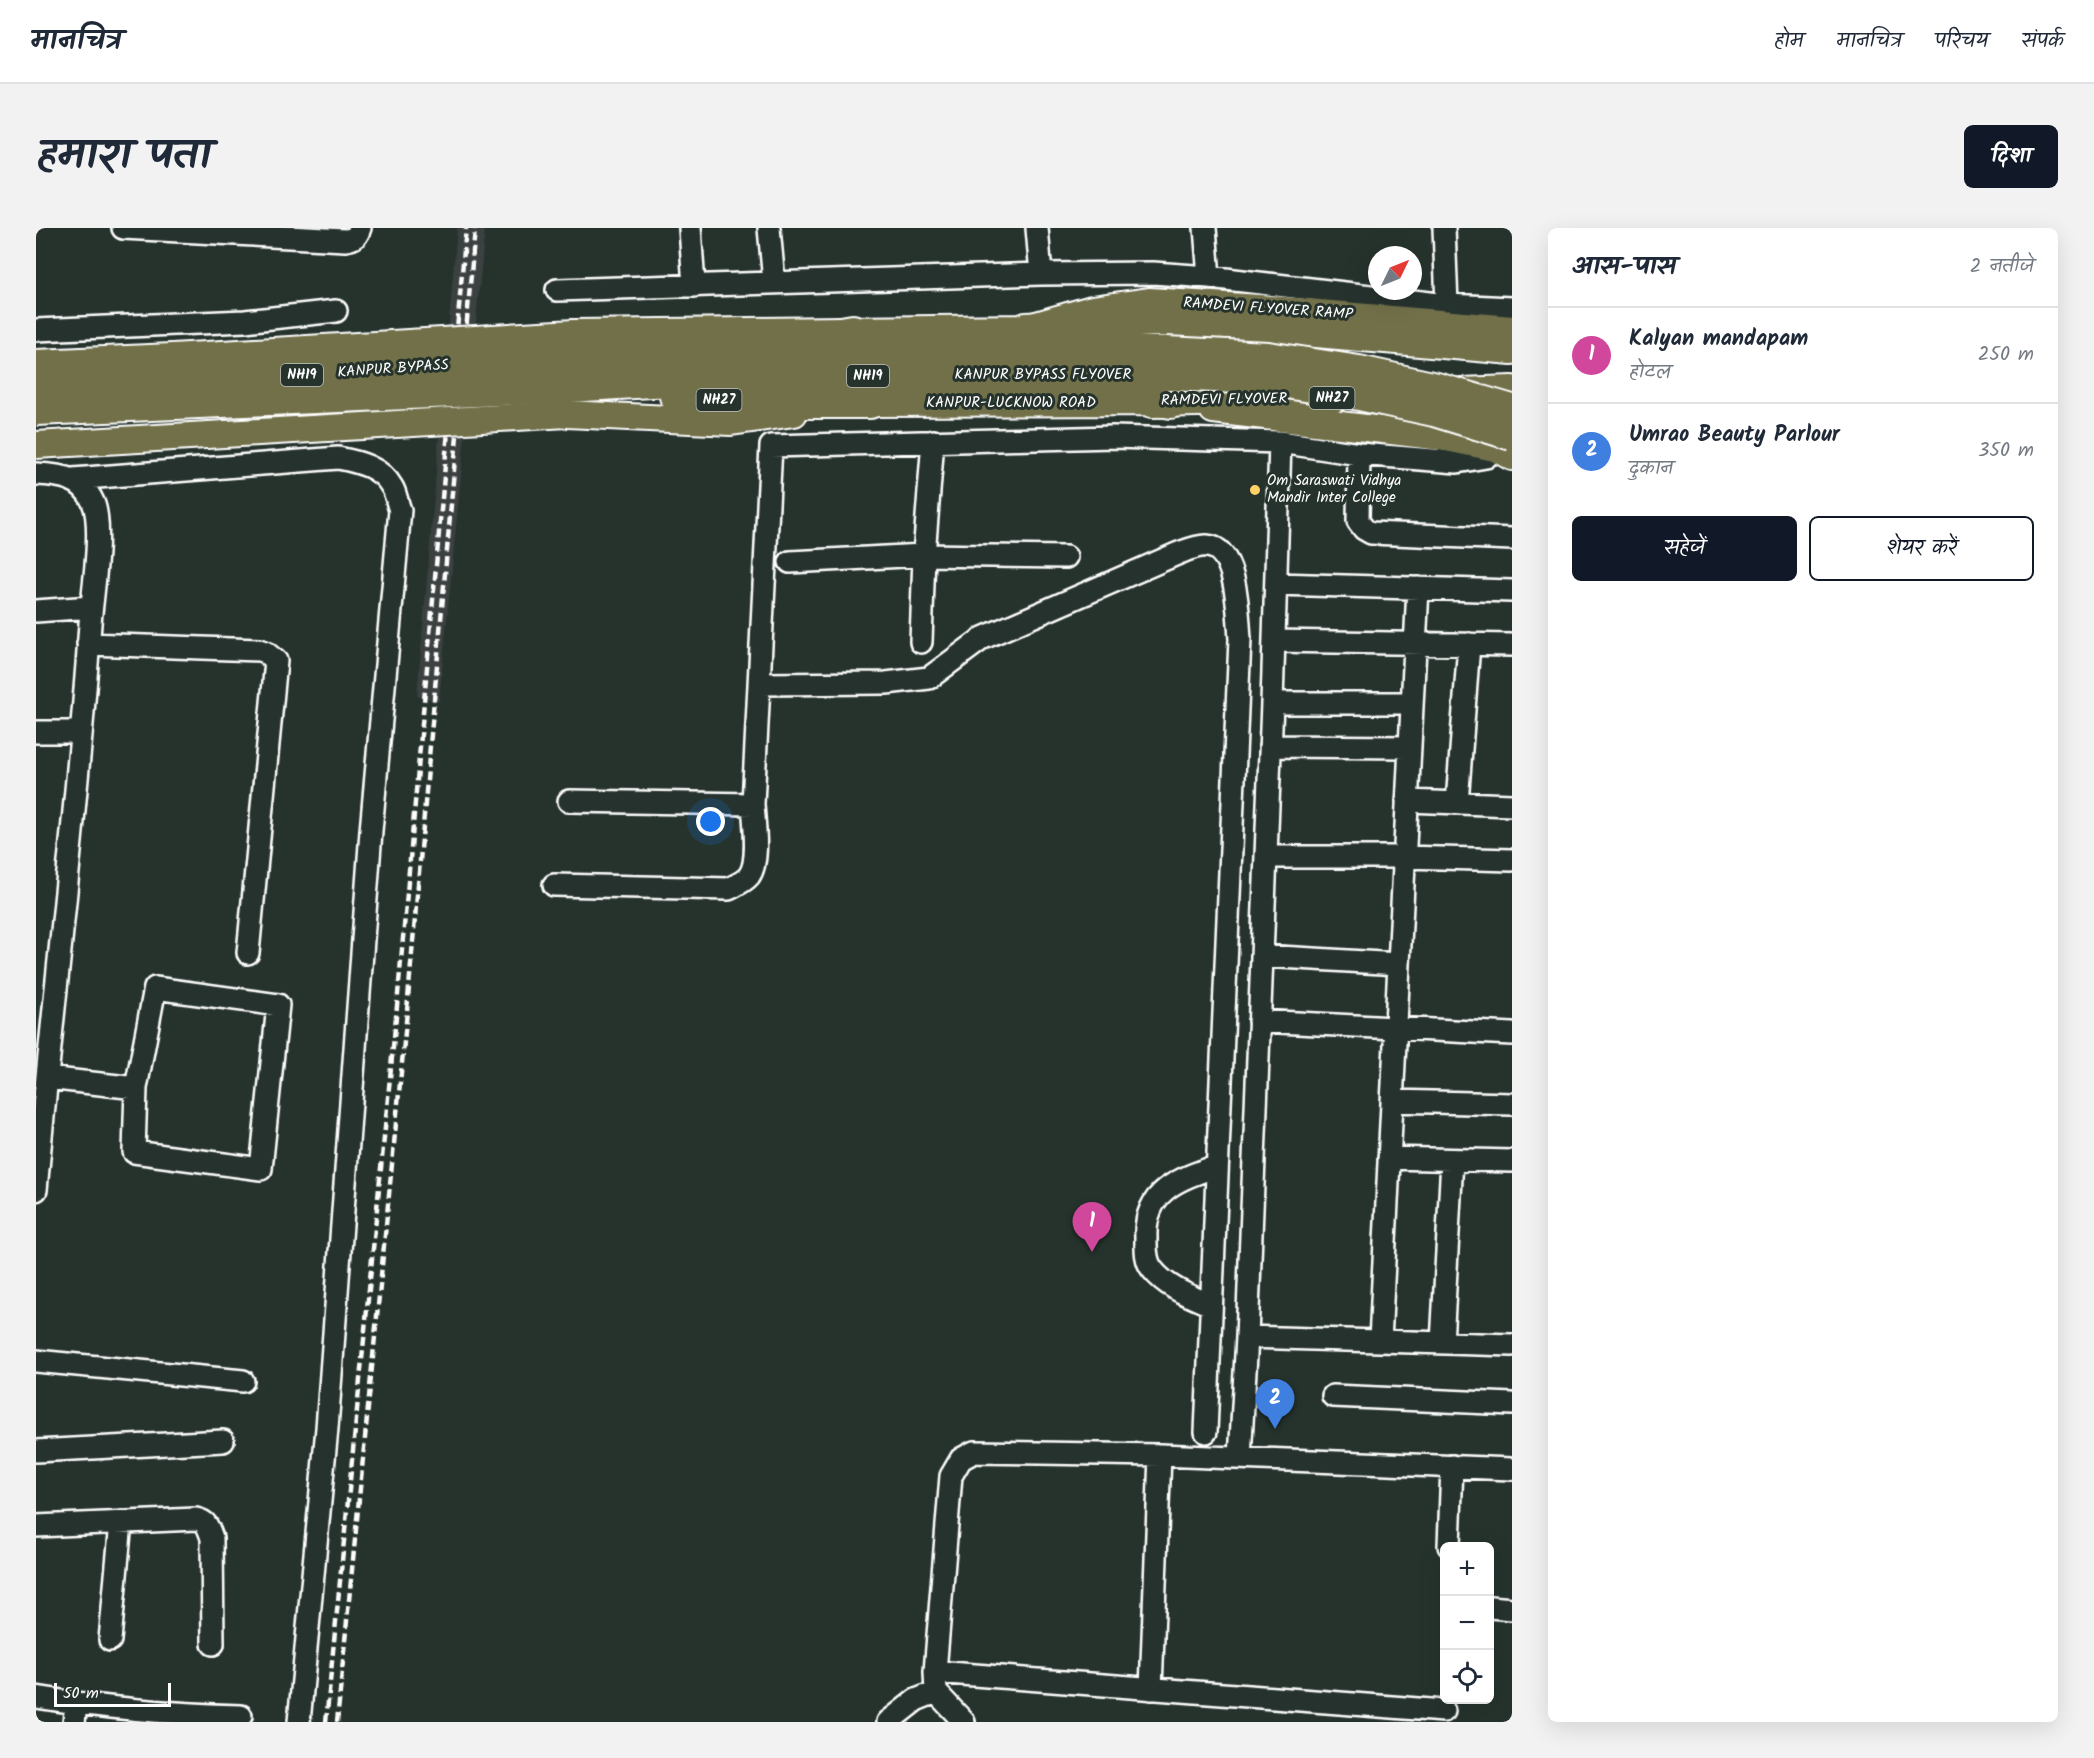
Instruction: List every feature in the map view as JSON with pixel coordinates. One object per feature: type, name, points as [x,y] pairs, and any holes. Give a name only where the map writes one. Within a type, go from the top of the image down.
[{"type":"highway","points":[[1026,328],[1153,311],[1211,322],[1512,349]]},
{"type":"highway","points":[[714,352],[853,330]]},
{"type":"highway","name":"KANPUR BYPASS FLYOVER","points":[[714,352],[1167,364],[1350,393],[1434,411],[1506,446]]},
{"type":"highway","name":"KANPUR BYPASS","points":[[36,410],[569,373],[714,352]]},
{"type":"highway","name":"KANPUR BYPASS FLYOVER","points":[[569,373],[719,378],[1167,364],[1268,357],[1359,371],[1437,388],[1512,410]]},
{"type":"highway","name":"KANPUR BYPASS","points":[[36,387],[248,378],[569,373]]},
{"type":"highway","name":"NH27","points":[[569,373],[750,403],[870,403]]},
{"type":"highway","name":"RAMDEVI FLYOVER","points":[[1152,402],[1347,398],[1512,391]]},
{"type":"main road","name":"RAMDEVI FLYOVER RAMP","points":[[1153,311],[1260,308],[1512,329]]},
{"type":"main road","points":[[36,445],[569,373],[853,330],[1026,328]]},
{"type":"main road","points":[[36,363],[172,357],[569,373]]},
{"type":"main road","name":"KANPUR-LUCKNOW ROAD","points":[[870,403],[1152,402],[1506,446]]},
{"type":"street","points":[[123,228],[345,240],[352,239],[360,228]]},
{"type":"street","points":[[690,228],[694,286]]},
{"type":"street","points":[[769,228],[774,282]]},
{"type":"street","points":[[1037,228],[1041,274]]},
{"type":"street","points":[[1205,228],[1209,277]]},
{"type":"street","points":[[1444,228],[1447,304]]},
{"type":"street","points":[[557,290],[1041,274],[1153,273],[1209,277],[1447,304],[1512,308]]},
{"type":"street","points":[[36,330],[245,321],[336,311]]},
{"type":"street","points":[[554,885],[729,889],[744,881],[751,873],[755,858],[753,804],[771,446],[1113,437],[1280,442],[1359,454],[1457,462],[1486,457],[1506,446]]},
{"type":"street","points":[[921,642],[924,555],[933,441]]},
{"type":"street","points":[[1240,1458],[1275,641],[1280,442]]},
{"type":"street","points":[[1359,454],[1358,521],[1364,529],[1371,533],[1512,539]]},
{"type":"street","points":[[36,474],[74,479],[338,458],[362,463],[378,471],[393,487],[400,510],[371,831],[327,1428],[299,1722]]},
{"type":"street","points":[[36,1190],[95,577],[97,521],[94,502],[74,479]]},
{"type":"street","points":[[759,684],[886,683],[929,678],[983,638],[1179,553],[1206,545],[1216,549],[1225,557],[1233,573],[1240,639],[1206,1432]]},
{"type":"street","points":[[790,562],[924,555],[1066,557]]},
{"type":"street","points":[[1277,584],[1512,591]]},
{"type":"street","points":[[1380,1341],[1418,588]]},
{"type":"street","points":[[36,611],[91,607]]},
{"type":"street","points":[[1275,641],[1512,645]]},
{"type":"street","points":[[88,644],[259,651],[265,652],[276,662],[248,953]]},
{"type":"street","points":[[1457,803],[1469,644]]},
{"type":"street","points":[[1272,703],[1412,703]]},
{"type":"street","points":[[36,732],[81,732]]},
{"type":"street","points":[[1270,746],[1410,747]]},
{"type":"street","points":[[569,801],[753,804]]},
{"type":"street","points":[[1407,801],[1512,805]]},
{"type":"street","points":[[1266,857],[1512,860]]},
{"type":"street","points":[[1262,956],[1399,964]]},
{"type":"street","points":[[155,988],[278,1005],[261,1169],[134,1152],[136,1088],[155,988]]},
{"type":"street","points":[[1259,1021],[1512,1034]]},
{"type":"street","points":[[47,1078],[136,1088]]},
{"type":"street","points":[[1392,1101],[1512,1104]]},
{"type":"street","points":[[1389,1158],[1512,1161]]},
{"type":"street","points":[[1442,1343],[1452,1160]]},
{"type":"street","points":[[1211,1305],[1180,1292],[1163,1280],[1152,1268],[1147,1260],[1146,1224],[1154,1201],[1167,1189],[1184,1178],[1217,1166]]},
{"type":"street","points":[[1247,1336],[1512,1345],[1512,1334]]},
{"type":"street","points":[[36,1361],[243,1381]]},
{"type":"street","points":[[1333,1396],[1512,1404]]},
{"type":"street","points":[[36,1451],[223,1441]]},
{"type":"street","points":[[964,1722],[935,1682],[951,1476],[961,1459],[974,1452],[1160,1455],[1512,1469]]},
{"type":"street","points":[[1151,1689],[1160,1455]]},
{"type":"street","points":[[1449,1542],[1452,1466]]},
{"type":"street","points":[[36,1526],[196,1519],[204,1521],[212,1538],[213,1644]]},
{"type":"street","points":[[110,1640],[122,1522]]},
{"type":"street","points":[[1494,1607],[1512,1609]]},
{"type":"street","points":[[888,1722],[935,1682],[1151,1689],[1444,1709]]},
{"type":"street","points":[[36,1697],[75,1713],[196,1718],[241,1716]]},
{"type":"shaded area","points":[[457,228],[485,228],[439,701],[417,696]]},
{"type":"railway","points":[[326,1722],[396,1017],[466,228]]},
{"type":"railway","points":[[337,1722],[406,1022],[475,228]]},
{"type":"place","name":"Om Saraswati Vidhya Mandir Inter College","points":[[1255,490]]},
{"type":"place","name":"Kalyan mandapam","points":[[1092,1252]]},
{"type":"place","name":"Umrao Beauty Parlour","points":[[1275,1429]]}]
